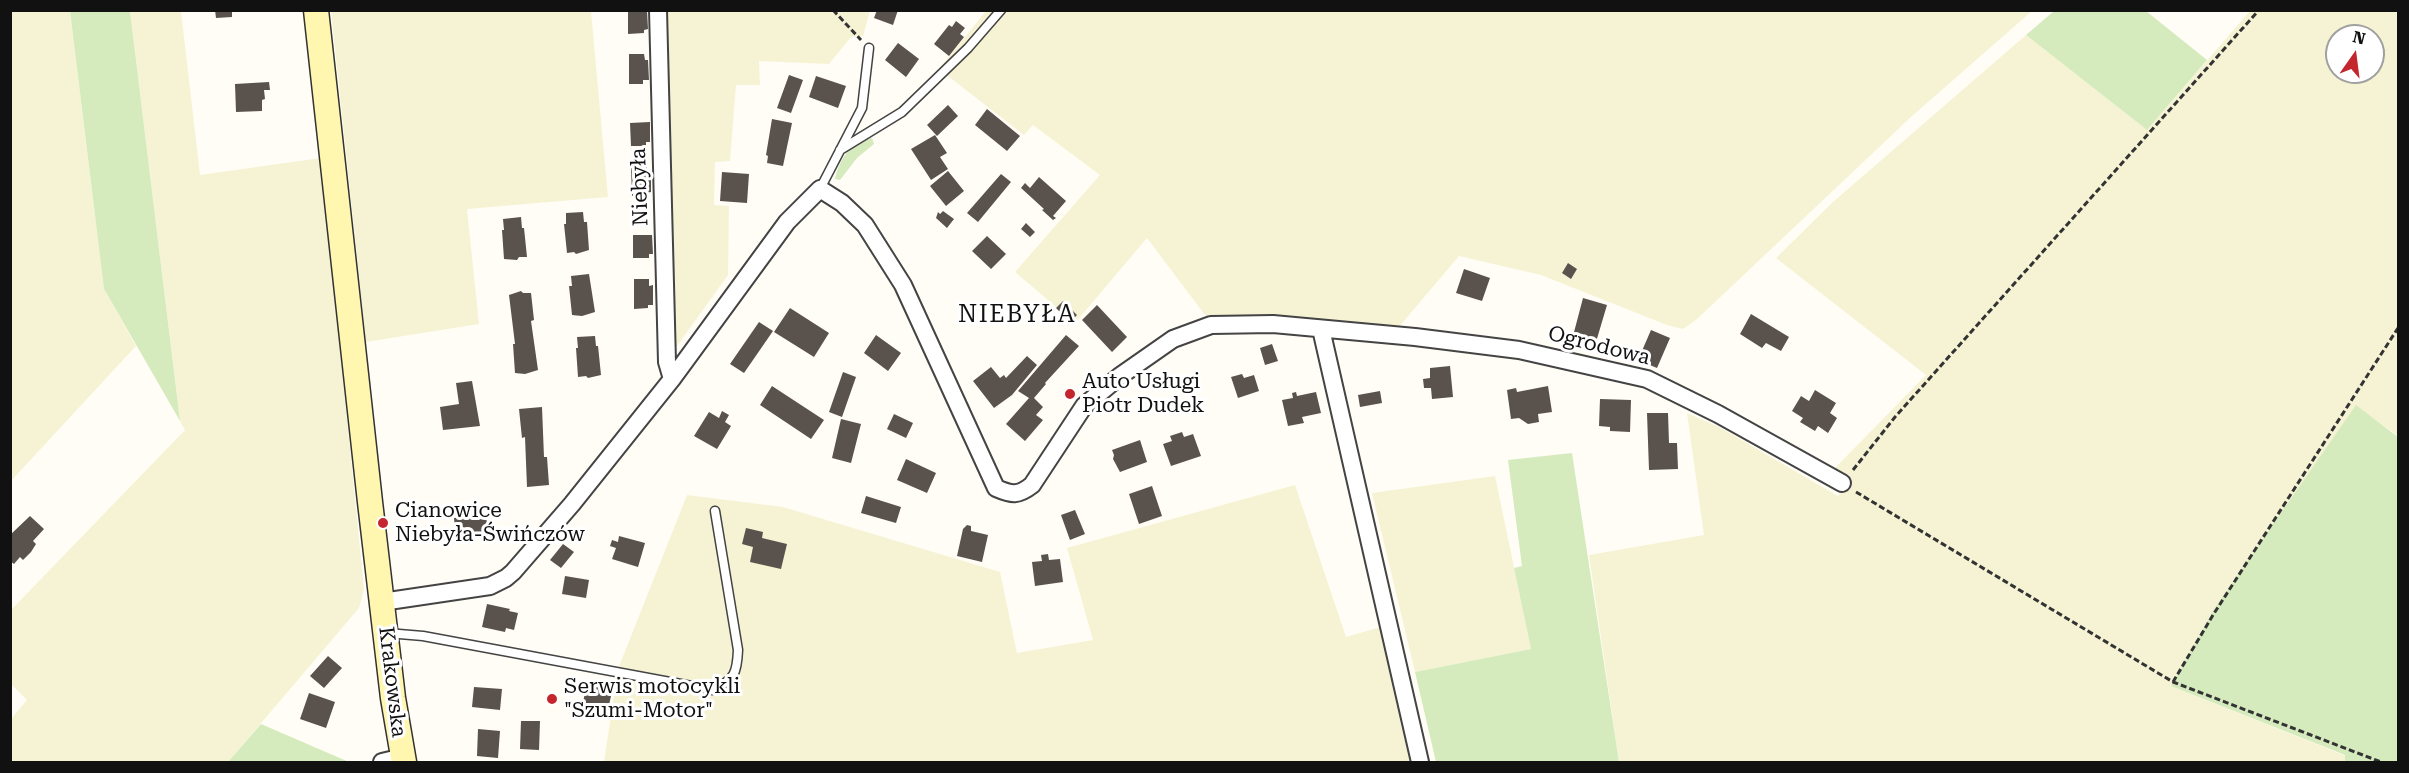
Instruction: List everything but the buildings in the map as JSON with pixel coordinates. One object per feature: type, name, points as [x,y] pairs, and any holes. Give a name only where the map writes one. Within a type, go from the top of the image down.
[{"type":"main road","name":"Krakowska","points":[[316,10],[386,633],[396,761]]},
{"type":"street","name":"Niebyła","points":[[658,10],[667,362],[672,379]]},
{"type":"street","name":"Ogrodowa","points":[[820,189],[842,203],[865,225],[903,285],[996,488],[1012,495],[1021,494],[1032,485],[1084,406],[1120,376],[1173,339],[1211,325],[1273,324],[1415,336],[1519,350],[1647,379],[1718,414],[1842,483]]},
{"type":"street","points":[[382,602],[481,588],[506,578],[573,504],[672,379],[787,222],[820,189]]},
{"type":"street","points":[[1321,329],[1420,762]]},
{"type":"lane","points":[[840,150],[902,112],[968,48],[1001,10]]},
{"type":"lane","points":[[820,189],[862,108],[869,48]]},
{"type":"lane","points":[[386,633],[423,636],[713,690],[730,681],[738,667],[738,650],[715,511]]},
{"type":"path","points":[[833,10],[869,48]]},
{"type":"path","points":[[2259,10],[1895,417],[1842,483],[2173,682],[2381,762]]},
{"type":"path","points":[[2173,682],[2213,615],[2398,328]]},
{"type":"shaded area","points":[[11,11],[70,11],[104,289],[136,346],[11,481]]},
{"type":"shaded area","points":[[130,11],[181,11],[200,175],[321,158],[364,589],[359,608],[228,762],[11,762],[11,719],[27,700],[11,684],[10,611],[185,430],[180,421]]},
{"type":"shaded area","points":[[331,11],[591,11],[608,197],[467,209],[479,324],[366,342]]},
{"type":"shaded area","points":[[664,11],[870,11],[863,36],[851,37],[829,64],[759,61],[760,85],[736,85],[730,161],[715,162],[714,205],[729,206],[728,275],[672,353]]},
{"type":"shaded area","points":[[986,11],[2032,11],[1911,117],[1696,320],[1683,329],[1667,325],[1541,275],[1459,256],[1398,328],[1205,315],[1147,238],[1075,323],[1015,272],[1100,175],[1033,125],[1024,135],[939,69]]},
{"type":"shaded area","points":[[2250,11],[2398,11],[2398,436],[2356,406],[2214,609],[2171,686],[2346,756],[2345,762],[1619,762],[1589,555],[1704,535],[1687,413],[1719,427],[1838,496],[1850,482],[1832,471],[1926,375],[1776,258],[1833,202],[2026,35],[2147,130]]},
{"type":"shaded area","points":[[1495,476],[1531,649],[1415,672],[1372,493]]},
{"type":"shaded area","points":[[1295,485],[1346,637],[1384,626],[1414,762],[604,762],[618,669],[687,495],[783,507],[1000,572],[1017,653],[1093,640],[1067,548]]},
{"type":"green space","points":[[70,11],[130,11],[180,421],[104,289]]},
{"type":"green space","points":[[2054,11],[2146,11],[2207,60],[2147,130],[2026,35]]},
{"type":"green space","points":[[872,138],[874,144],[857,158],[840,180],[835,179],[847,152],[864,140]]},
{"type":"green space","points":[[2356,405],[2398,437],[2398,762],[2345,762],[2345,755],[2171,686],[2214,609]]},
{"type":"green space","points":[[1572,453],[1619,762],[1436,762],[1415,672],[1531,649],[1514,568],[1522,566],[1508,460]]},
{"type":"green space","points":[[261,724],[349,762],[228,762]]},
{"type":"place","name":"Auto Usługi Piotr Dudek","points":[[1070,394]]},
{"type":"place","name":"Cianowice Niebyła-Świńczów","points":[[383,523]]},
{"type":"place","name":"Serwis motocykli \"Szumi-Motor\"","points":[[552,699]]},
{"type":"district","name":"NIEBYŁA","points":[[1017,315]]}]
